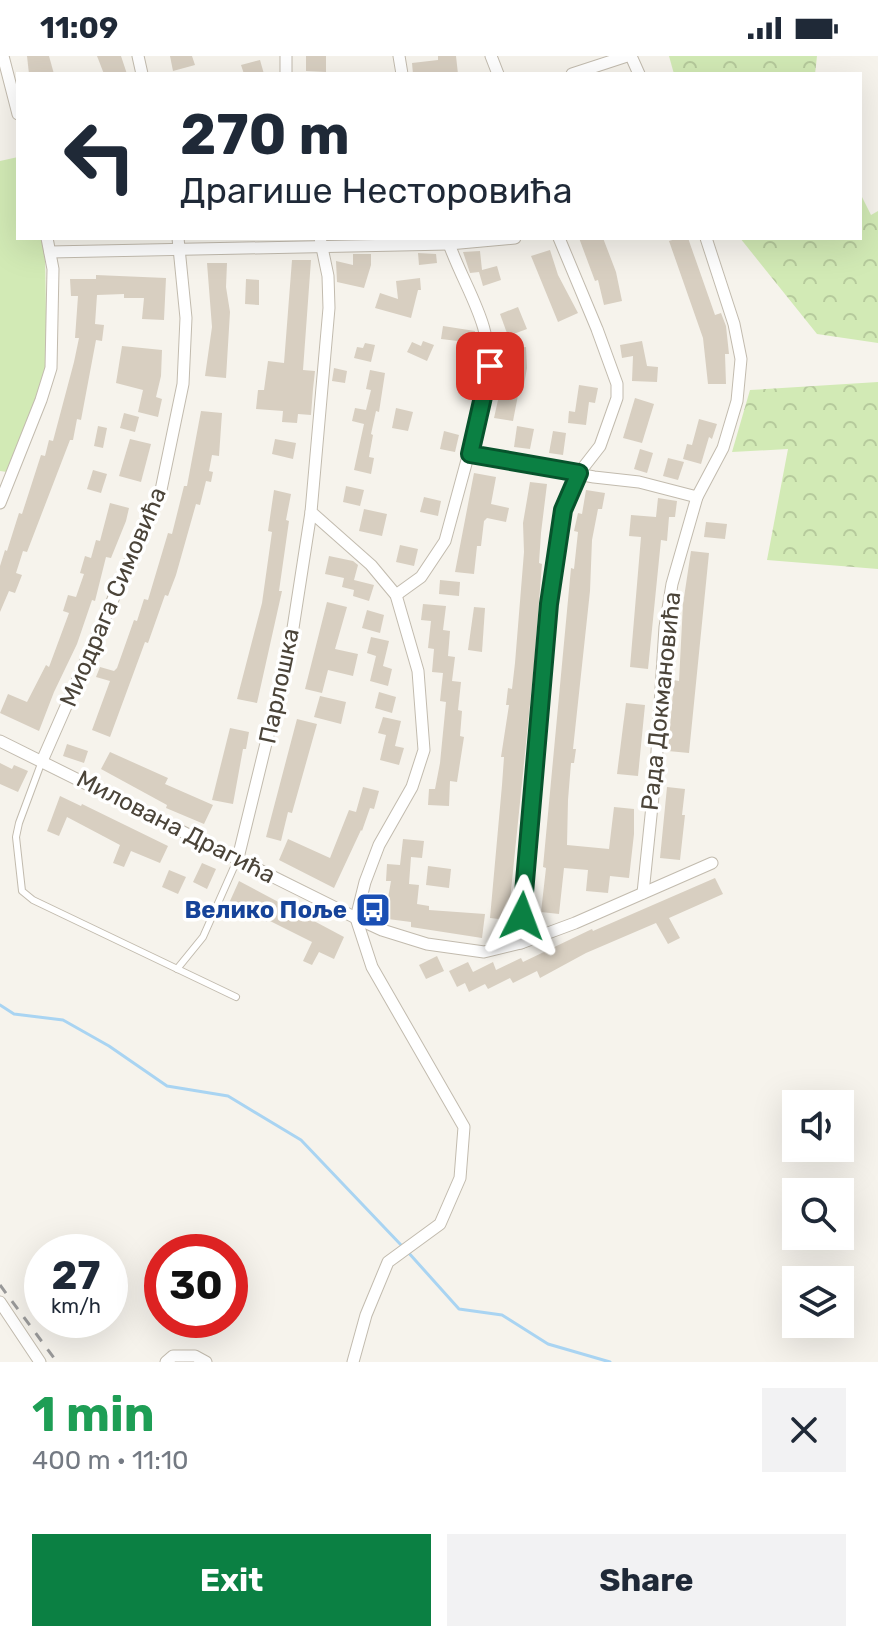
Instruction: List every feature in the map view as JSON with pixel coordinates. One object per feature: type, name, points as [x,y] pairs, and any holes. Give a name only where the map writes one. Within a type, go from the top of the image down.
[{"type":"street","points":[[3,56],[16,106]]},
{"type":"street","points":[[578,72],[629,56]]},
{"type":"street","points":[[0,503],[51,368],[53,269],[47,240]]},
{"type":"street","points":[[50,252],[180,244],[449,244],[493,240]]},
{"type":"street","points":[[521,943],[549,604],[563,510],[579,473],[600,446],[612,417],[617,384],[560,240]]},
{"type":"street","name":"Рада Докмановића","points":[[643,893],[656,767],[665,627],[672,584],[697,497],[723,448],[737,401],[741,359],[734,324],[707,240]]},
{"type":"street","name":"Парлошка","points":[[238,858],[291,641],[311,512],[329,308],[322,242]]},
{"type":"street","name":"Миодрага Симовића","points":[[42,761],[161,490],[183,384],[186,318],[180,244]]},
{"type":"street","points":[[396,595],[421,577],[445,541],[489,379],[490,353],[481,314],[463,282],[449,244]]},
{"type":"street","points":[[470,454],[671,489],[697,497]]},
{"type":"street","points":[[311,512],[371,565],[396,595],[418,671],[424,750],[412,787],[374,858],[356,918],[372,967],[464,1127],[460,1178],[440,1224],[388,1262],[366,1315],[353,1362]]},
{"type":"street","name":"Милована Драгића","points":[[0,741],[356,918],[427,944],[484,952],[521,943],[712,863]]},
{"type":"street","points":[[0,1302],[40,1362]]},
{"type":"street","points":[[166,1362],[173,1356],[195,1356],[206,1362]]},
{"type":"lane","points":[[42,761],[16,837],[22,891],[33,900],[236,997]]},
{"type":"lane","points":[[177,969],[203,937],[238,858]]},
{"type":"green space","points":[[669,56],[817,56],[815,72],[673,72]]},
{"type":"green space","points":[[16,157],[16,240],[42,240],[45,252],[47,373],[7,472],[0,471],[0,161]]},
{"type":"green space","points":[[862,197],[871,215],[878,211],[878,343],[817,334],[742,240],[862,240]]},
{"type":"green space","points":[[878,382],[878,569],[767,560],[788,449],[732,452],[750,390]]},
{"type":"building","points":[[27,56],[49,56],[53,72],[29,72]]},
{"type":"building","points":[[97,56],[121,56],[126,72],[103,72]]},
{"type":"building","points":[[170,56],[192,56],[195,65],[173,71]]},
{"type":"building","points":[[306,56],[326,56],[326,72],[306,71]]},
{"type":"building","points":[[438,56],[456,56],[458,72],[413,72],[412,63],[438,60]]},
{"type":"building","points":[[260,60],[263,72],[243,72],[241,65]]},
{"type":"building","points":[[580,240],[604,240],[616,272],[622,301],[604,305],[598,280],[595,281]]},
{"type":"building","points":[[689,240],[715,315],[721,313],[726,326],[729,354],[725,354],[726,384],[708,384],[703,338],[669,241]]},
{"type":"building","points":[[550,250],[558,275],[578,313],[558,322],[531,256]]},
{"type":"building","points":[[480,251],[482,270],[497,266],[501,280],[483,286],[479,272],[470,273],[463,252]]},
{"type":"building","points":[[418,253],[436,254],[437,263],[419,265]]},
{"type":"building","points":[[353,254],[371,254],[364,288],[337,282],[336,261],[353,265]]},
{"type":"building","points":[[292,260],[311,260],[303,370],[315,371],[311,415],[298,414],[297,423],[282,422],[283,411],[256,409],[258,390],[264,390],[268,361],[284,363]]},
{"type":"building","points":[[207,263],[227,263],[226,287],[230,312],[226,378],[205,376],[212,327]]},
{"type":"building","points":[[96,275],[166,278],[164,320],[142,319],[144,298],[124,298],[124,294],[97,295],[95,324],[104,325],[102,341],[96,340],[81,420],[77,419],[73,440],[70,440],[27,552],[23,551],[16,573],[22,575],[15,593],[9,591],[0,612],[0,566],[19,513],[22,514],[41,455],[45,456],[49,440],[53,441],[74,362],[79,338],[75,338],[78,296],[71,296],[70,279],[96,279]]},
{"type":"building","points":[[420,278],[421,290],[418,290],[411,318],[375,308],[380,293],[398,299],[396,281]]},
{"type":"building","points":[[246,279],[259,280],[259,305],[245,304]]},
{"type":"building","points":[[518,307],[527,329],[508,336],[500,314]]},
{"type":"building","points":[[443,326],[475,331],[474,350],[464,354],[466,342],[441,339]]},
{"type":"building","points":[[423,341],[434,345],[427,361],[407,352],[412,342],[421,346]]},
{"type":"building","points":[[642,341],[647,366],[658,367],[657,382],[632,381],[633,356],[622,358],[620,345]]},
{"type":"building","points":[[365,343],[375,345],[371,362],[354,358],[357,347],[363,348]]},
{"type":"building","points":[[122,346],[162,350],[156,397],[162,399],[158,417],[138,412],[143,390],[116,383]]},
{"type":"building","points":[[526,347],[527,368],[513,421],[494,418],[504,373],[508,374],[506,349]]},
{"type":"building","points":[[334,368],[347,371],[345,383],[332,381]]},
{"type":"building","points":[[370,370],[385,373],[379,412],[376,411],[371,434],[369,457],[374,458],[371,474],[354,470],[364,424],[352,421],[355,408],[366,410],[371,390],[366,389]]},
{"type":"building","points":[[579,385],[598,388],[595,403],[589,402],[586,425],[568,423],[569,411],[575,412]]},
{"type":"building","points":[[635,398],[654,404],[642,443],[623,438]]},
{"type":"building","points":[[396,408],[413,412],[408,431],[392,428]]},
{"type":"building","points":[[201,411],[222,413],[219,456],[212,455],[209,471],[213,472],[211,482],[206,481],[200,505],[196,504],[176,575],[168,596],[165,595],[148,643],[145,642],[110,737],[92,730],[110,681],[96,677],[100,667],[114,671],[117,668],[134,620],[137,621],[144,599],[148,600],[168,533],[172,534],[184,486],[187,486]]},
{"type":"building","points":[[124,413],[139,417],[135,432],[120,428]]},
{"type":"building","points":[[699,419],[717,424],[712,439],[709,437],[701,464],[683,459],[687,444],[692,445]]},
{"type":"building","points":[[98,426],[107,428],[103,448],[94,446]]},
{"type":"building","points":[[517,426],[534,429],[530,449],[514,447]]},
{"type":"building","points":[[444,431],[459,435],[455,452],[440,449]]},
{"type":"building","points":[[553,431],[566,433],[563,455],[549,453]]},
{"type":"building","points":[[130,439],[151,444],[141,482],[119,476]]},
{"type":"building","points":[[275,439],[296,443],[293,459],[272,454]]},
{"type":"building","points":[[640,449],[653,453],[647,473],[634,469]]},
{"type":"building","points":[[668,458],[684,462],[678,480],[663,476]]},
{"type":"building","points":[[93,470],[107,474],[101,493],[87,489]]},
{"type":"building","points":[[474,473],[496,477],[491,504],[509,508],[506,522],[487,518],[484,521],[474,574],[455,572]]},
{"type":"building","points":[[530,482],[547,484],[541,533],[539,563],[542,564],[534,665],[508,920],[490,918],[504,757],[501,757],[509,705],[506,705],[508,688],[512,689],[515,663],[524,552],[523,523]]},
{"type":"building","points":[[346,486],[364,490],[360,506],[343,502]]},
{"type":"building","points":[[274,490],[291,494],[286,520],[289,521],[279,591],[282,591],[257,703],[237,699],[262,603],[272,532],[268,531]]},
{"type":"building","points":[[586,490],[605,493],[602,509],[598,509],[592,540],[590,591],[573,749],[576,749],[574,763],[571,763],[567,845],[609,849],[614,807],[634,809],[634,834],[629,878],[610,876],[608,893],[586,891],[588,870],[564,868],[559,914],[541,912],[546,868],[543,867],[571,568],[574,569],[578,532],[574,531],[578,513],[582,514]]},
{"type":"building","points":[[424,497],[441,501],[438,516],[420,512]]},
{"type":"building","points":[[658,498],[677,501],[675,517],[669,517],[667,541],[661,540],[648,669],[630,667],[641,537],[629,536],[631,515],[656,517]]},
{"type":"building","points":[[110,503],[129,508],[126,521],[111,558],[106,557],[95,601],[92,600],[77,644],[39,731],[0,713],[8,694],[27,702],[46,665],[49,667],[69,613],[63,611],[68,595],[76,597],[84,574],[80,573],[85,556],[91,558],[96,540],[100,541]]},
{"type":"building","points":[[364,509],[387,514],[382,536],[359,531]]},
{"type":"building","points":[[706,522],[727,524],[725,539],[704,537]]},
{"type":"building","points":[[400,545],[418,549],[414,566],[396,562]]},
{"type":"building","points":[[691,551],[709,553],[689,753],[668,751],[674,680],[679,681],[683,604]]},
{"type":"building","points":[[329,556],[358,565],[354,580],[374,585],[369,601],[353,596],[354,590],[342,587],[344,578],[325,574]]},
{"type":"building","points":[[440,580],[460,582],[459,596],[439,594]]},
{"type":"building","points":[[327,602],[347,607],[335,649],[358,654],[353,676],[328,670],[322,693],[305,689]]},
{"type":"building","points":[[423,604],[446,606],[443,630],[450,631],[448,656],[455,657],[452,681],[461,682],[458,710],[462,711],[460,736],[464,737],[457,782],[450,781],[449,806],[428,805],[429,789],[435,789],[440,763],[446,702],[440,701],[443,673],[432,672],[434,649],[428,648],[431,621],[421,620]]},
{"type":"building","points":[[474,607],[485,608],[482,652],[468,650]]},
{"type":"building","points":[[367,610],[384,615],[380,633],[362,628]]},
{"type":"building","points":[[371,637],[389,641],[383,666],[392,669],[388,686],[370,681],[376,656],[367,653]]},
{"type":"building","points":[[379,692],[396,697],[392,713],[375,708]]},
{"type":"building","points":[[320,696],[346,702],[341,724],[314,717]]},
{"type":"building","points":[[626,703],[645,705],[638,776],[617,774]]},
{"type":"building","points":[[383,717],[401,721],[395,746],[404,748],[399,765],[380,760],[386,735],[378,733]]},
{"type":"building","points":[[297,719],[317,724],[281,841],[266,837]]},
{"type":"building","points":[[230,728],[249,732],[233,804],[212,800]]},
{"type":"building","points":[[67,744],[88,751],[84,763],[63,756]]},
{"type":"building","points":[[110,752],[168,778],[165,784],[213,805],[204,824],[166,808],[167,805],[101,769]]},
{"type":"building","points":[[0,763],[12,769],[14,765],[28,771],[18,792],[0,784]]},
{"type":"building","points":[[363,787],[379,791],[374,809],[370,808],[334,888],[279,860],[288,839],[330,858],[349,810],[356,812]]},
{"type":"building","points":[[667,787],[685,789],[680,860],[660,858]]},
{"type":"building","points":[[60,796],[168,846],[160,863],[131,851],[124,867],[113,863],[120,845],[67,817],[59,836],[47,831]]},
{"type":"building","points":[[403,839],[424,841],[422,858],[411,857],[409,884],[419,885],[417,904],[429,906],[429,910],[485,914],[482,938],[411,927],[411,922],[380,918],[383,898],[388,898],[391,881],[386,881],[387,864],[400,865]]},
{"type":"building","points":[[202,863],[216,869],[207,889],[193,882]]},
{"type":"building","points":[[428,866],[451,869],[449,888],[426,885]]},
{"type":"building","points":[[169,870],[186,877],[178,894],[162,887]]},
{"type":"building","points":[[715,878],[723,894],[669,918],[680,938],[668,944],[656,923],[586,953],[540,978],[537,971],[513,983],[510,978],[488,989],[485,984],[469,992],[465,983],[457,987],[449,971],[468,962],[473,972],[493,962],[496,970],[521,958],[523,962],[592,929]]},
{"type":"building","points":[[239,881],[344,937],[334,959],[319,952],[312,965],[303,961],[312,942],[230,901]]},
{"type":"building","points":[[437,956],[444,971],[426,979],[419,965]]},
{"type":"waterway","points":[[0,1005],[14,1014],[63,1020],[109,1046],[167,1086],[228,1096],[301,1140],[402,1246]]},
{"type":"waterway","points":[[407,1251],[459,1309],[502,1315],[548,1344],[610,1362]]},
{"type":"railway","points":[[0,1285],[57,1362]]},
{"type":"place","name":"Велико Поље","points":[[373,910]]},
{"type":"route","points":[[490,366],[470,454],[579,473],[563,510],[549,604],[522,916]]}]
